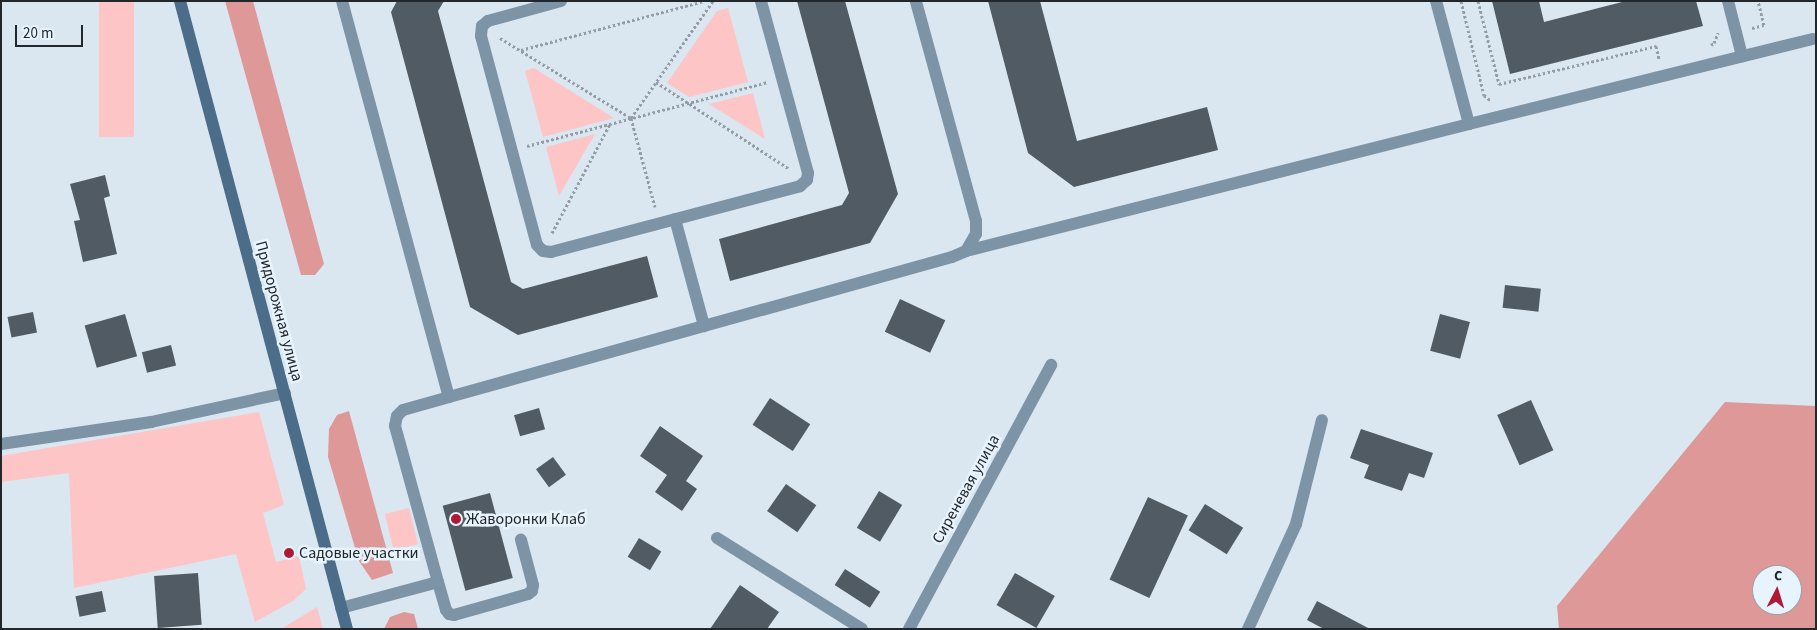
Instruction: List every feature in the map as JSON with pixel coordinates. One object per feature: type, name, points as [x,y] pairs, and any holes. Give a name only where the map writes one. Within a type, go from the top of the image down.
[{"type":"main road","name":"Придорожная улица","points":[[180,1],[347,629]]},
{"type":"street","points":[[342,1],[449,397]]},
{"type":"street","points":[[561,1],[488,21],[482,26],[481,36],[537,245],[543,251],[550,252],[800,186],[807,180],[808,174],[761,1]]},
{"type":"street","points":[[916,1],[976,221],[976,234],[966,251]]},
{"type":"street","points":[[1436,1],[1469,124]]},
{"type":"street","points":[[1728,1],[1742,56]]},
{"type":"street","points":[[521,540],[533,585],[532,591],[528,594],[454,615],[449,614],[446,610],[395,426],[397,416],[403,410],[943,260],[966,251],[1813,39]]},
{"type":"street","points":[[675,219],[704,326]]},
{"type":"street","name":"Сиреневая улица","points":[[908,629],[1051,366]]},
{"type":"street","points":[[1,444],[151,422],[284,393]]},
{"type":"street","points":[[1248,629],[1296,524],[1322,420]]},
{"type":"street","points":[[717,538],[862,629]]},
{"type":"street","points":[[341,608],[438,582]]},
{"type":"path","points":[[521,50],[704,1]]},
{"type":"path","points":[[631,118],[713,1]]},
{"type":"path","points":[[1461,1],[1484,95],[1488,100],[1495,100]]},
{"type":"path","points":[[1478,1],[1499,84],[1656,46],[1659,59]]},
{"type":"path","points":[[482,26],[631,118],[659,223]]},
{"type":"path","points":[[1707,47],[1714,43],[1718,36],[1717,26]]},
{"type":"path","points":[[1650,61],[1669,56]]},
{"type":"path","points":[[512,150],[782,78]]},
{"type":"path","points":[[656,82],[807,180]]},
{"type":"path","points":[[543,251],[610,124]]},
{"type":"shaded area","points":[[99,1],[134,1],[134,137],[99,137]]},
{"type":"shaded area","points":[[225,1],[253,1],[324,264],[315,275],[301,275]]},
{"type":"shaded area","points":[[728,8],[748,82],[689,97],[667,83],[717,11]]},
{"type":"shaded area","points":[[534,68],[614,118],[543,137],[525,71]]},
{"type":"shaded area","points":[[753,93],[765,139],[709,104]]},
{"type":"shaded area","points":[[595,134],[559,196],[546,147]]},
{"type":"shaded area","points":[[1725,402],[1816,406],[1816,629],[1559,629],[1557,606]]},
{"type":"shaded area","points":[[349,411],[393,573],[372,580],[359,561],[328,457],[329,429],[337,415]]},
{"type":"shaded area","points":[[259,412],[284,505],[263,513],[276,562],[299,556],[306,589],[293,601],[255,622],[236,554],[74,588],[69,473],[1,482],[1,456]]},
{"type":"shaded area","points":[[409,508],[418,544],[394,550],[385,514]]},
{"type":"shaded area","points":[[317,607],[323,629],[281,629]]},
{"type":"shaded area","points":[[404,612],[414,614],[418,629],[384,629],[390,617]]},
{"type":"building","points":[[397,1],[444,1],[438,11],[511,282],[523,289],[647,256],[658,297],[518,335],[470,307],[391,12]]},
{"type":"building","points":[[797,1],[845,1],[898,194],[870,243],[730,281],[719,239],[842,205],[849,193]]},
{"type":"building","points":[[988,1],[1040,1],[1077,141],[1207,107],[1218,150],[1074,187],[1028,153]]},
{"type":"building","points":[[1492,1],[1539,1],[1544,22],[1626,1],[1696,1],[1703,26],[1510,74]]},
{"type":"building","points":[[105,175],[110,196],[104,198],[117,254],[83,262],[74,221],[80,220],[70,184]]},
{"type":"building","points":[[1505,285],[1541,289],[1538,312],[1503,308]]},
{"type":"building","points":[[900,299],[945,320],[930,353],[885,332]]},
{"type":"building","points":[[33,312],[37,333],[11,338],[7,317]]},
{"type":"building","points":[[125,314],[137,356],[97,368],[85,326]]},
{"type":"building","points":[[1440,314],[1470,322],[1460,359],[1430,351]]},
{"type":"building","points":[[171,345],[176,365],[147,373],[142,352]]},
{"type":"building","points":[[770,398],[810,424],[793,451],[753,425]]},
{"type":"building","points":[[1531,400],[1553,450],[1520,465],[1497,415]]},
{"type":"building","points":[[539,408],[545,429],[520,436],[514,415]]},
{"type":"building","points":[[660,426],[703,456],[686,481],[697,489],[682,511],[655,492],[667,475],[640,456]]},
{"type":"building","points":[[1361,429],[1433,453],[1424,478],[1409,473],[1402,491],[1364,478],[1369,465],[1350,458]]},
{"type":"building","points":[[553,457],[566,475],[549,487],[536,469]]},
{"type":"building","points":[[786,484],[816,505],[797,532],[767,511]]},
{"type":"building","points":[[879,491],[902,505],[880,542],[857,528]]},
{"type":"building","points":[[490,493],[513,578],[465,591],[443,506]]},
{"type":"building","points":[[1148,497],[1188,516],[1149,598],[1110,579]]},
{"type":"building","points":[[1205,504],[1243,528],[1227,554],[1189,530]]},
{"type":"building","points":[[639,538],[661,551],[650,570],[628,557]]},
{"type":"building","points":[[845,569],[880,592],[870,608],[835,585]]},
{"type":"building","points":[[198,573],[202,625],[158,628],[154,576]]},
{"type":"building","points":[[1015,573],[1055,596],[1036,628],[996,605]]},
{"type":"building","points":[[740,585],[779,612],[767,629],[710,629]]},
{"type":"building","points":[[102,591],[106,612],[80,617],[75,596]]},
{"type":"building","points":[[1317,601],[1370,629],[1324,629],[1307,620]]},
{"type":"place","name":"Жаворонки Клаб","points":[[456,519]]},
{"type":"place","name":"Садовые участки","points":[[289,553]]}]
